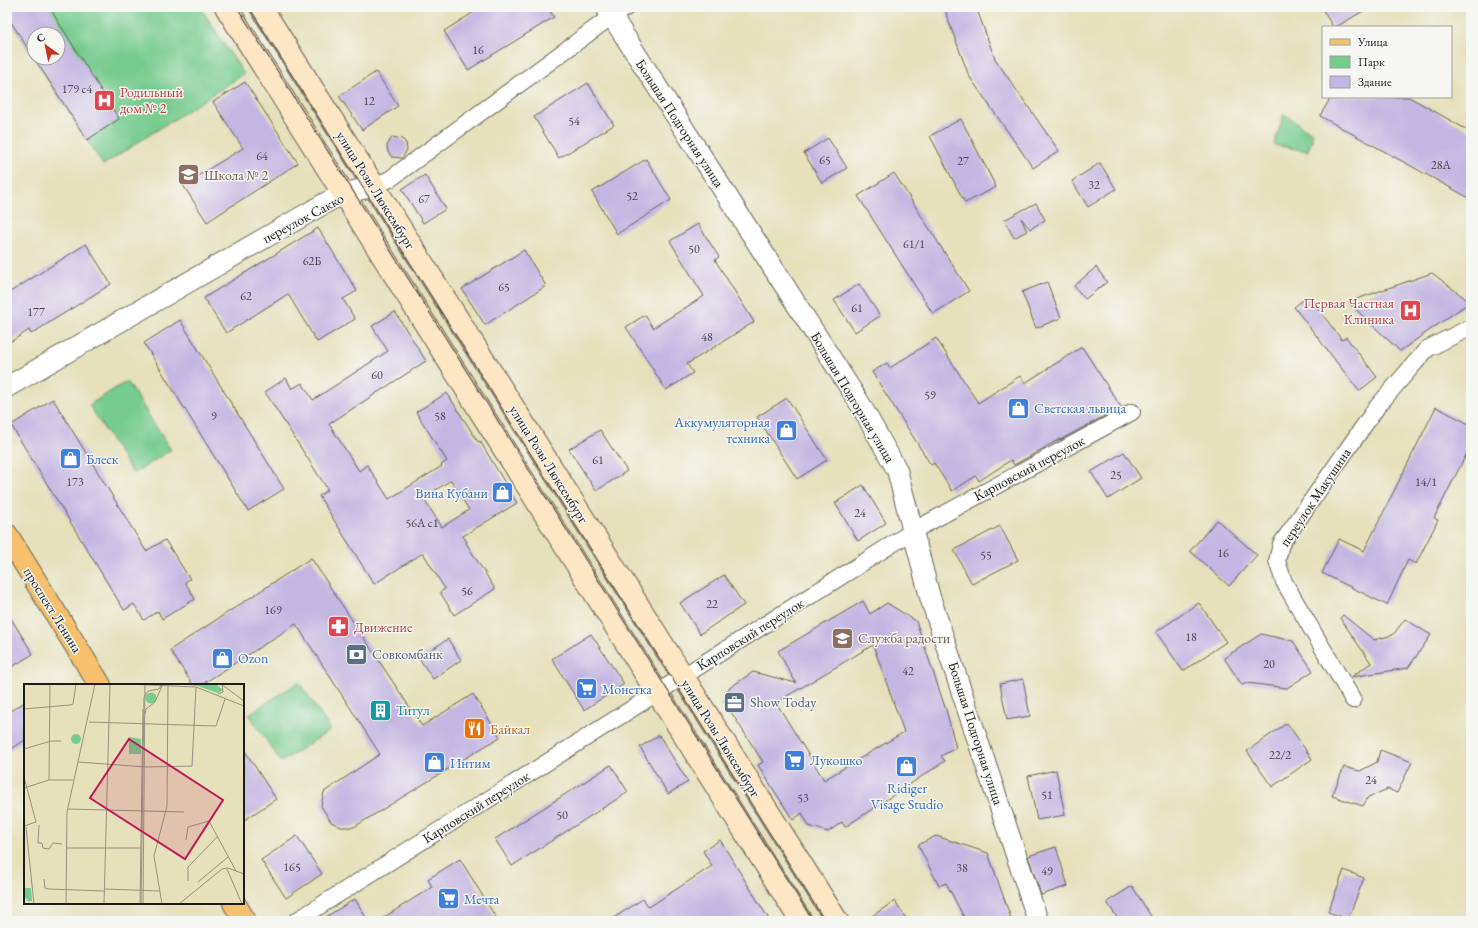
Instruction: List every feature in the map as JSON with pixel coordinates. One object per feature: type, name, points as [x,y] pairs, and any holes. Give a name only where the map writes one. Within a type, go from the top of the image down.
[{"type":"main road","points":[[226,7],[801,921]]},
{"type":"main road","name":"улица Розы Люксембург","points":[[261,7],[836,921]]},
{"type":"main road","name":"проспект Ленина","points":[[7,535],[99,684]]},
{"type":"main road","points":[[235,904],[245,921]]},
{"type":"street","name":"переулок Сакко","points":[[7,387],[327,202],[343,194],[374,186],[390,179],[615,10]]},
{"type":"street","name":"Большая Подгорная улица","points":[[615,10],[859,402],[897,470],[930,597],[1038,921]]},
{"type":"street","name":"переулок Макушина","points":[[1353,700],[1284,582],[1277,561],[1281,544],[1377,407],[1427,350],[1467,329],[1471,329]]},
{"type":"street","name":"Карповский переулок","points":[[296,921],[913,531],[1132,412]]},
{"type":"green space","name":"Родильный дом № 2","points":[[7,7],[200,7],[244,74],[103,165],[39,66],[66,66],[66,26],[26,26],[26,46],[7,16]]},
{"type":"green space","points":[[1284,114],[1312,133],[1312,140],[1308,151],[1274,145]]},
{"type":"green space","points":[[127,381],[171,450],[133,474],[89,405]]},
{"type":"green space","points":[[299,682],[331,730],[281,762],[249,714]]},
{"type":"building","points":[[7,7],[49,7],[61,26],[26,26],[26,46],[7,16]]},
{"type":"building","points":[[482,7],[547,7],[554,17],[468,70],[444,31]]},
{"type":"building","points":[[945,7],[976,7],[995,59],[1059,151],[1033,168],[969,76],[947,17]]},
{"type":"building","points":[[1321,7],[1370,7],[1338,26],[1332,26]]},
{"type":"building","points":[[66,34],[119,119],[87,140],[39,66],[66,66]]},
{"type":"building","points":[[376,72],[398,106],[362,130],[339,96]]},
{"type":"building","points":[[245,82],[298,163],[207,222],[183,185],[243,148],[213,102]]},
{"type":"building","points":[[588,83],[614,125],[559,158],[534,117]]},
{"type":"building","points":[[1330,98],[1411,98],[1471,132],[1471,199],[1320,116]]},
{"type":"building","points":[[961,119],[996,187],[965,203],[930,136]]},
{"type":"building","points":[[392,137],[402,139],[406,143],[407,150],[402,158],[392,157],[388,152],[387,146]]},
{"type":"building","points":[[828,138],[847,168],[822,183],[804,153]]},
{"type":"building","points":[[646,159],[671,200],[617,234],[592,192]]},
{"type":"building","points":[[1100,163],[1116,189],[1088,207],[1072,181]]},
{"type":"building","points":[[894,173],[969,291],[933,314],[858,196]]},
{"type":"building","points":[[425,175],[446,209],[423,223],[402,189]]},
{"type":"building","points":[[1036,203],[1045,220],[1030,229],[1021,218],[1027,231],[1014,238],[1004,220]]},
{"type":"building","points":[[698,224],[719,257],[715,260],[754,322],[687,364],[693,373],[666,390],[626,327],[645,315],[653,328],[704,296],[670,241]]},
{"type":"building","points":[[318,228],[357,291],[343,299],[355,319],[317,342],[288,294],[226,333],[204,298]]},
{"type":"building","points":[[86,244],[111,284],[31,334],[29,330],[7,344],[7,294]]},
{"type":"building","points":[[524,250],[546,286],[485,325],[462,289]]},
{"type":"building","points":[[1096,267],[1107,282],[1085,299],[1074,286]]},
{"type":"building","points":[[1432,273],[1470,302],[1400,351],[1348,302]]},
{"type":"building","points":[[1047,282],[1061,318],[1036,328],[1022,292]]},
{"type":"building","points":[[859,284],[880,316],[855,332],[834,300]]},
{"type":"building","points":[[1308,296],[1342,340],[1346,337],[1377,377],[1359,391],[1294,307]]},
{"type":"building","points":[[395,312],[426,361],[329,424],[359,471],[367,465],[389,499],[442,466],[441,465],[447,461],[416,412],[447,393],[478,442],[480,441],[517,503],[463,536],[495,589],[454,615],[440,592],[445,589],[423,553],[374,584],[319,496],[328,490],[265,392],[286,378],[292,389],[302,383],[313,400],[388,351],[372,326]],"holes":[[[451,480],[469,510],[442,527],[423,498]]]},
{"type":"building","points":[[180,320],[284,489],[248,511],[144,343]]},
{"type":"building","points":[[936,338],[978,403],[1020,376],[1025,383],[1082,347],[1121,407],[1014,465],[1011,460],[979,481],[976,476],[952,491],[934,463],[931,465],[872,372],[887,363],[890,368]]},
{"type":"building","points":[[787,398],[827,460],[797,479],[757,417]]},
{"type":"building","points":[[53,399],[146,551],[165,540],[190,579],[185,582],[195,599],[162,619],[158,611],[144,620],[134,604],[124,610],[11,425]]},
{"type":"building","points":[[1436,407],[1471,425],[1471,445],[1434,518],[1438,520],[1416,564],[1408,560],[1387,605],[1322,573],[1339,539],[1364,551]]},
{"type":"building","points":[[600,430],[627,471],[596,491],[569,449]]},
{"type":"building","points":[[1124,452],[1141,478],[1108,499],[1091,472]]},
{"type":"building","points":[[863,485],[886,523],[858,541],[835,503]]},
{"type":"building","points":[[1217,520],[1257,555],[1229,586],[1190,551]]},
{"type":"building","points":[[1000,526],[1018,560],[972,584],[954,550]]},
{"type":"building","name":"Титул","points":[[311,558],[422,726],[473,694],[500,737],[354,827],[341,827],[331,822],[321,806],[324,792],[380,754],[296,624],[203,684],[192,684],[170,650]]},
{"type":"building","points":[[724,575],[744,605],[700,634],[680,603]]},
{"type":"building","points":[[863,601],[870,614],[887,603],[916,621],[947,713],[956,748],[941,756],[945,761],[845,827],[842,822],[828,832],[809,826],[802,813],[793,820],[758,765],[763,762],[724,701],[728,689],[753,672],[796,683],[778,651]],"holes":[[[873,645],[904,732],[824,780],[777,704],[783,700],[782,699]]]},
{"type":"building","points":[[1199,603],[1226,642],[1183,671],[1156,632]]},
{"type":"building","points":[[7,612],[33,654],[7,670]]},
{"type":"building","points":[[1343,615],[1374,640],[1393,635],[1405,619],[1431,635],[1408,668],[1351,677],[1371,663],[1340,618]]},
{"type":"building","points":[[591,634],[624,684],[584,710],[552,659]]},
{"type":"building","points":[[1261,634],[1293,641],[1313,671],[1287,688],[1247,683],[1242,685],[1224,658]]},
{"type":"building","points":[[448,639],[461,660],[433,679],[419,658]]},
{"type":"building","points":[[1023,679],[1030,716],[1007,720],[1000,684]]},
{"type":"building","points":[[24,703],[24,741],[7,752],[7,713]]},
{"type":"building","points":[[1287,723],[1312,759],[1272,787],[1247,751]]},
{"type":"building","points":[[659,735],[688,782],[668,794],[640,747]]},
{"type":"building","points":[[244,750],[276,799],[244,820]]},
{"type":"building","points":[[1380,750],[1412,762],[1397,793],[1388,789],[1368,797],[1363,806],[1332,796],[1344,767],[1360,771],[1377,762]]},
{"type":"building","points":[[611,765],[628,792],[512,866],[495,839]]},
{"type":"building","points":[[1056,770],[1065,815],[1037,820],[1028,776]]},
{"type":"building","points":[[297,836],[322,874],[286,898],[261,860]]},
{"type":"building","points":[[936,836],[988,853],[1012,921],[966,921],[946,883],[939,886],[918,845]]},
{"type":"building","points":[[720,840],[770,921],[609,921],[643,899],[649,907],[712,866],[703,851]]},
{"type":"building","points":[[1056,847],[1068,886],[1041,895],[1028,856]]},
{"type":"building","name":"Мечта","points":[[460,859],[498,921],[378,921],[432,887],[428,879]]},
{"type":"building","points":[[1344,870],[1364,878],[1348,919],[1328,912]]},
{"type":"building","points":[[1132,886],[1154,921],[1119,921],[1107,902]]},
{"type":"building","points":[[355,899],[368,921],[319,921]]},
{"type":"building","points":[[895,901],[908,921],[864,921]]},
{"type":"tram line","points":[[237,7],[813,921]]},
{"type":"tram line","points":[[249,7],[825,921]]},
{"type":"place","name":"Родильный дом № 2","points":[[105,100]]},
{"type":"place","name":"Школа № 2","points":[[189,175]]},
{"type":"place","name":"Первая Частная Клиника","points":[[1410,311]]},
{"type":"place","name":"Светская львица","points":[[1018,408]]},
{"type":"place","name":"Аккумуляторная техника","points":[[786,430]]},
{"type":"place","name":"Блеск","points":[[71,459]]},
{"type":"place","name":"Вина Кубани","points":[[503,493]]},
{"type":"place","name":"Движение","points":[[339,627]]},
{"type":"place","name":"Служба радости","points":[[842,638]]},
{"type":"place","name":"Совкомбанк","points":[[357,654]]},
{"type":"place","name":"Ozon","points":[[222,658]]},
{"type":"place","name":"Монетка","points":[[587,689]]},
{"type":"place","name":"Show Today","points":[[735,702]]},
{"type":"place","name":"Титул","points":[[381,710]]},
{"type":"place","name":"Байкал","points":[[475,729]]},
{"type":"place","name":"Лукошко","points":[[795,760]]},
{"type":"place","name":"Интим","points":[[435,763]]},
{"type":"place","name":"Ridiger Visage Studio","points":[[907,766]]},
{"type":"place","name":"Мечта","points":[[449,899]]}]
